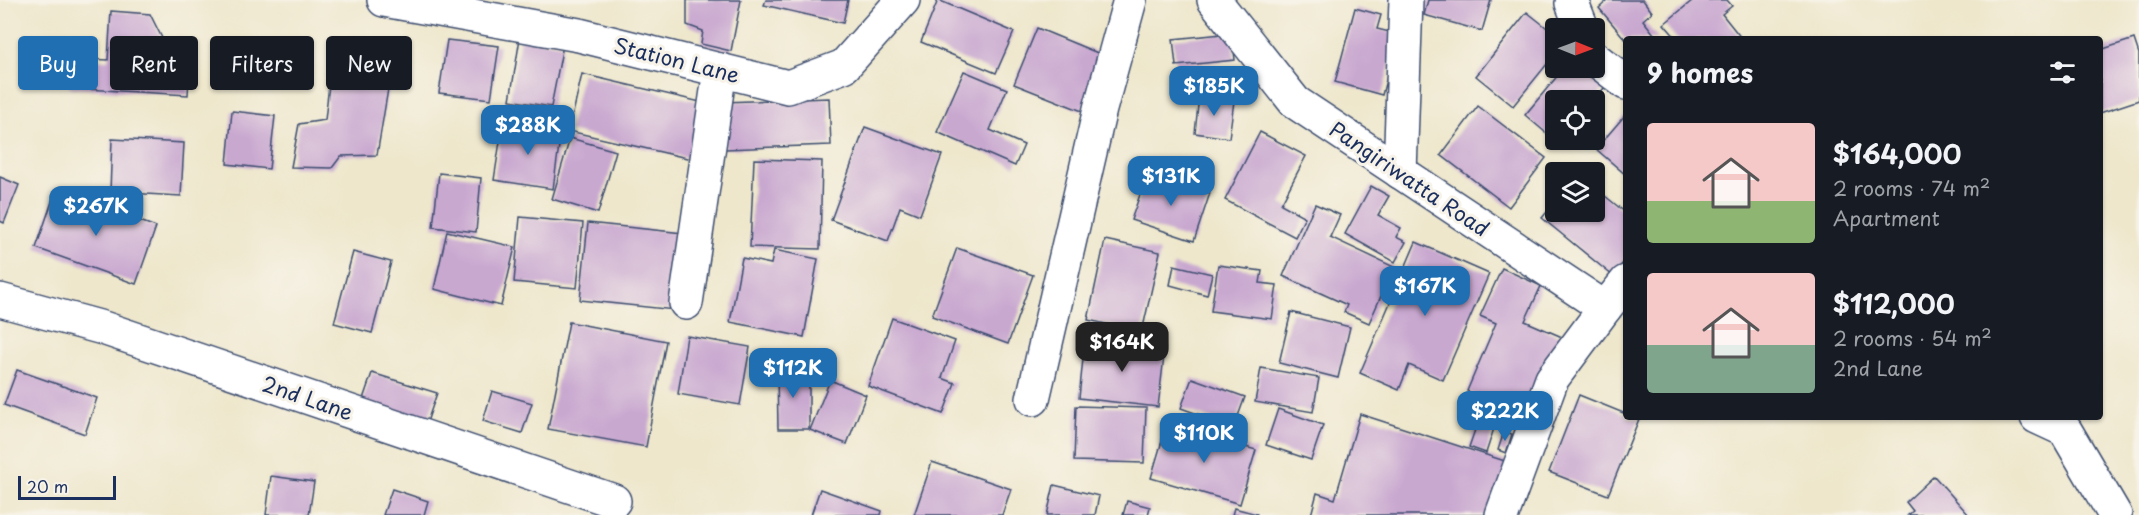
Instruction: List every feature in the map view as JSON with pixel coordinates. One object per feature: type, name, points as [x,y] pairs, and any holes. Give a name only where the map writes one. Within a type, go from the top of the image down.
[{"type":"street","name":"Station Lane","points":[[384,0],[579,35],[788,87],[844,66],[903,0]]},
{"type":"street","points":[[1033,399],[1100,109],[1130,0]]},
{"type":"street","name":"Pangiriwatta Road","points":[[1214,0],[1294,102],[1605,308]]},
{"type":"street","points":[[1400,172],[1406,0]]},
{"type":"street","points":[[1574,0],[1579,18]]},
{"type":"street","points":[[1605,67],[1623,81]]},
{"type":"street","points":[[686,303],[720,70]]},
{"type":"street","points":[[1502,515],[1552,380],[1623,286]]},
{"type":"street","name":"2nd Lane","points":[[0,300],[103,328],[614,501]]},
{"type":"street","points":[[2043,420],[2065,430],[2115,515]]},
{"type":"building","points":[[687,0],[741,0],[731,51],[701,44],[703,31],[687,25]]},
{"type":"building","points":[[766,0],[848,0],[843,23],[764,5]]},
{"type":"building","points":[[938,0],[1014,32],[996,73],[921,42]]},
{"type":"building","points":[[1428,0],[1491,0],[1482,31],[1424,15]]},
{"type":"building","points":[[1608,0],[1643,0],[1652,12],[1643,20],[1656,36],[1623,37],[1599,8]]},
{"type":"building","points":[[1693,0],[1727,0],[1732,6],[1722,14],[1740,36],[1674,36],[1664,24]]},
{"type":"building","points":[[1355,8],[1381,15],[1377,29],[1398,34],[1382,95],[1335,82]]},
{"type":"building","points":[[111,11],[150,14],[161,36],[110,36],[110,90],[188,90],[188,95],[98,90],[98,59],[108,60]]},
{"type":"building","points":[[1527,12],[1545,26],[1545,67],[1513,106],[1476,76]]},
{"type":"building","points":[[1037,28],[1105,56],[1082,111],[1014,84]]},
{"type":"building","points":[[1232,33],[1235,60],[1176,66],[1173,39]]},
{"type":"building","points":[[520,38],[563,45],[551,107],[510,100]]},
{"type":"building","points":[[2134,39],[2139,54],[2139,100],[2103,112],[2103,49]]},
{"type":"building","points":[[447,40],[499,46],[491,99],[439,93]]},
{"type":"building","points":[[964,71],[1007,89],[990,130],[1024,145],[1015,166],[937,132]]},
{"type":"building","points":[[582,74],[709,104],[696,160],[569,131]]},
{"type":"building","points":[[1556,78],[1604,78],[1609,82],[1602,90],[1546,90]]},
{"type":"building","points":[[328,90],[388,90],[377,155],[341,156],[332,168],[291,167],[299,124],[325,120]]},
{"type":"building","points":[[1545,91],[1545,132],[1525,115]]},
{"type":"building","points":[[1199,96],[1234,101],[1229,138],[1195,133]]},
{"type":"building","points":[[829,98],[831,145],[725,149],[724,102]]},
{"type":"building","points":[[1478,106],[1546,158],[1509,207],[1441,155]]},
{"type":"building","points":[[232,111],[275,116],[269,169],[227,164]]},
{"type":"building","points":[[1623,118],[1623,172],[1597,150],[1605,150],[1605,138]]},
{"type":"building","points":[[503,122],[561,131],[553,189],[494,180]]},
{"type":"building","points":[[865,127],[942,155],[920,215],[900,207],[888,241],[831,220]]},
{"type":"building","points":[[1260,132],[1306,156],[1281,204],[1305,217],[1295,237],[1225,200]]},
{"type":"building","points":[[570,138],[616,151],[598,213],[552,199]]},
{"type":"building","points":[[112,139],[184,143],[181,196],[110,192]]},
{"type":"building","points":[[754,159],[822,161],[820,249],[750,247]]},
{"type":"building","points":[[1148,172],[1210,193],[1194,241],[1131,220]]},
{"type":"building","points":[[439,173],[481,178],[476,232],[433,227]]},
{"type":"building","points":[[0,177],[19,185],[4,223],[0,221]]},
{"type":"building","points":[[1371,186],[1389,196],[1378,215],[1401,228],[1396,237],[1406,242],[1395,262],[1345,234]]},
{"type":"building","points":[[56,190],[156,227],[136,284],[36,248]]},
{"type":"building","points":[[1605,196],[1623,211],[1623,263],[1613,276],[1547,222],[1605,222]]},
{"type":"building","points":[[1315,204],[1340,215],[1330,237],[1394,267],[1369,323],[1344,312],[1347,305],[1283,276]]},
{"type":"building","points":[[520,217],[583,223],[577,288],[514,282]]},
{"type":"building","points":[[588,223],[683,233],[675,310],[580,300]]},
{"type":"building","points":[[447,231],[515,247],[501,306],[434,289]]},
{"type":"building","points":[[1105,240],[1160,252],[1142,332],[1088,320]]},
{"type":"building","points":[[1416,242],[1489,274],[1443,380],[1409,365],[1399,390],[1360,373]]},
{"type":"building","points":[[957,248],[1033,275],[1008,344],[932,316]]},
{"type":"building","points":[[774,250],[818,259],[804,337],[730,322],[742,258],[771,264]]},
{"type":"building","points":[[353,252],[391,262],[372,333],[334,323]]},
{"type":"building","points":[[1174,265],[1212,274],[1207,295],[1170,285]]},
{"type":"building","points":[[1218,265],[1262,271],[1260,283],[1277,285],[1272,319],[1211,311]]},
{"type":"building","points":[[1502,268],[1541,286],[1525,321],[1562,337],[1527,418],[1467,391],[1496,323],[1480,316]]},
{"type":"building","points":[[1291,312],[1350,327],[1338,378],[1279,363]]},
{"type":"building","points":[[892,318],[955,341],[942,378],[955,383],[943,414],[868,386]]},
{"type":"building","points":[[569,322],[666,341],[646,447],[548,429]]},
{"type":"building","points":[[687,336],[750,347],[740,405],[678,394]]},
{"type":"building","points":[[1085,339],[1165,348],[1158,407],[1079,398]]},
{"type":"building","points":[[1261,368],[1319,378],[1313,412],[1255,402]]},
{"type":"building","points":[[17,370],[97,398],[85,434],[4,405]]},
{"type":"building","points":[[777,370],[809,370],[809,429],[778,429]]},
{"type":"building","points":[[372,373],[437,393],[427,422],[362,402]]},
{"type":"building","points":[[1192,378],[1245,397],[1234,427],[1181,408]]},
{"type":"building","points":[[830,380],[866,395],[847,444],[810,430]]},
{"type":"building","points":[[492,391],[532,403],[522,433],[483,421]]},
{"type":"building","points":[[1468,395],[1480,398],[1475,415],[1464,412]]},
{"type":"building","points":[[1579,395],[1623,413],[1623,420],[1639,420],[1608,495],[1549,472]]},
{"type":"building","points":[[1484,404],[1500,410],[1486,453],[1469,447]]},
{"type":"building","points":[[1076,406],[1146,408],[1144,463],[1074,461]]},
{"type":"building","points":[[1278,409],[1323,425],[1311,460],[1266,445]]},
{"type":"building","points":[[1360,414],[1511,463],[1494,515],[1311,515],[1317,493],[1335,499]]},
{"type":"building","points":[[1167,424],[1256,450],[1240,504],[1151,478]]},
{"type":"building","points":[[1504,432],[1512,434],[1506,453],[1498,450]]},
{"type":"building","points":[[932,462],[1011,489],[1002,515],[914,515]]},
{"type":"building","points":[[271,476],[314,482],[309,515],[266,515]]},
{"type":"building","points":[[1934,476],[1969,515],[1908,515],[1913,511],[1906,502]]},
{"type":"building","points":[[1054,485],[1099,496],[1095,515],[1047,515]]},
{"type":"building","points":[[392,489],[428,501],[424,515],[383,515]]},
{"type":"building","points":[[820,489],[882,511],[881,515],[811,515]]},
{"type":"building","points":[[1127,501],[1150,507],[1148,515],[1123,515]]},
{"type":"building","points":[[1234,508],[1257,514],[1257,515],[1232,515]]}]
